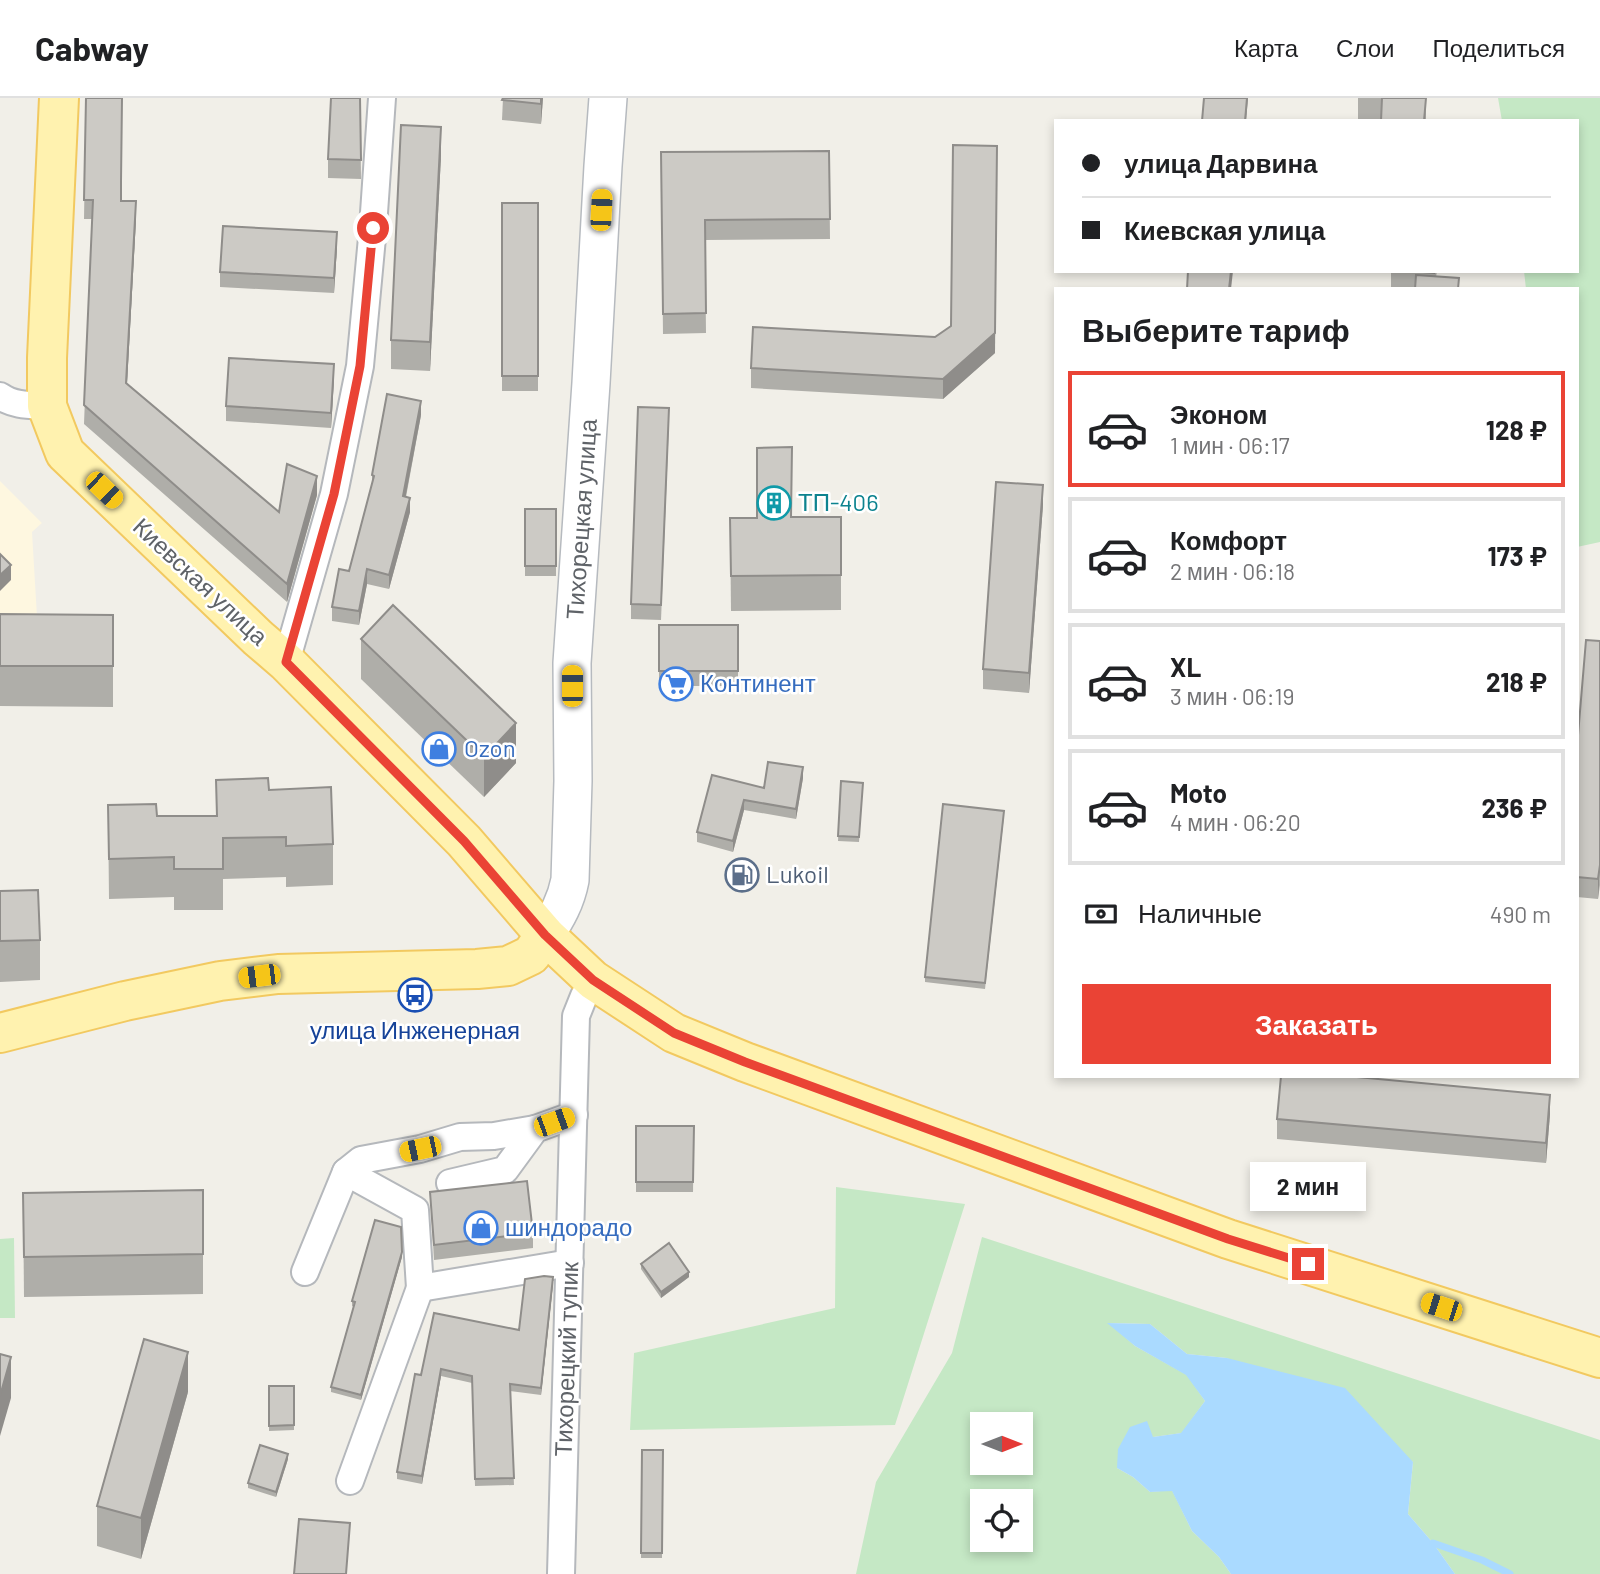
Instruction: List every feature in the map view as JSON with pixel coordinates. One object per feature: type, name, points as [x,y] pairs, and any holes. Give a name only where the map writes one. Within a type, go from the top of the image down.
[{"type":"main road","name":"Киевская улица","points":[[59,98],[47,405],[65,453],[286,662],[464,841],[545,935],[593,980],[674,1033],[745,1062],[1228,1239],[1600,1358]]},
{"type":"main road","points":[[0,1033],[125,1001],[220,981],[278,974],[477,969],[508,965],[531,955],[545,935]]},
{"type":"street","points":[[286,662],[334,494],[360,366],[382,98]]},
{"type":"street","name":"Тихорецкая улица","points":[[545,935],[563,905],[570,880],[572,663],[608,98]]},
{"type":"street","points":[[0,396],[24,405],[47,405]]},
{"type":"street","name":"Тихорецкий тупик","points":[[561,1574],[576,1016],[593,980]]},
{"type":"street","points":[[305,1272],[346,1172],[361,1160],[460,1138],[535,1129],[574,1115]]},
{"type":"street","points":[[450,1183],[505,1170],[535,1129]]},
{"type":"street","points":[[346,1172],[415,1210],[419,1288],[350,1481]]},
{"type":"street","points":[[419,1288],[570,1263]]},
{"type":"shaded area","points":[[0,481],[42,523],[32,532],[37,617],[0,618]]},
{"type":"green space","points":[[1498,98],[1600,98],[1600,542],[1579,547],[1579,287],[1526,287],[1524,273],[1579,273],[1579,119],[1502,119]]},
{"type":"green space","points":[[836,1187],[965,1204],[895,1425],[630,1430],[634,1353],[835,1308]]},
{"type":"green space","points":[[982,1237],[1600,1440],[1600,1574],[1455,1574],[1408,1514],[1413,1462],[1227,1358],[1187,1354],[1150,1324],[1109,1323],[1135,1346],[1187,1375],[1205,1401],[1182,1433],[1153,1437],[1117,1468],[1133,1477],[1150,1492],[1172,1490],[1192,1531],[1219,1557],[1231,1574],[856,1574],[876,1482],[952,1353]]},
{"type":"green space","points":[[14,1238],[15,1318],[0,1318],[0,1239]]},
{"type":"water","points":[[1107,1323],[1150,1324],[1187,1354],[1227,1358],[1345,1388],[1413,1462],[1408,1514],[1455,1574],[1231,1574],[1219,1557],[1192,1531],[1172,1491],[1150,1492],[1133,1477],[1117,1468],[1118,1449],[1130,1427],[1147,1421],[1153,1437],[1181,1433],[1205,1401],[1186,1375],[1135,1346]]},
{"type":"building","points":[[86,98],[122,98],[121,201],[136,201],[126,383],[279,512],[287,464],[317,476],[287,584],[84,405],[93,200],[84,200]]},
{"type":"building","points":[[331,98],[360,98],[361,160],[328,159]]},
{"type":"building","points":[[541,98],[541,104],[502,100]]},
{"type":"building","points":[[1204,98],[1247,98],[1245,119],[1202,119]]},
{"type":"building","points":[[1382,98],[1426,98],[1424,119],[1381,119]]},
{"type":"building","points":[[401,125],[441,127],[430,342],[391,340]]},
{"type":"building","points":[[953,145],[997,146],[995,333],[943,379],[751,368],[753,327],[935,337],[951,326]]},
{"type":"building","points":[[829,151],[830,219],[705,220],[706,313],[663,314],[661,152]]},
{"type":"building","points":[[502,203],[538,203],[538,376],[502,376]]},
{"type":"building","points":[[223,226],[337,232],[334,278],[220,272]]},
{"type":"building","points":[[1188,273],[1231,273],[1229,287],[1187,287]]},
{"type":"building","points":[[1416,275],[1459,278],[1458,287],[1415,287]]},
{"type":"building","points":[[229,358],[334,364],[331,413],[226,406]]},
{"type":"building","points":[[387,394],[421,401],[403,496],[410,498],[389,575],[367,569],[359,611],[332,607],[339,569],[349,571],[374,476],[372,475]]},
{"type":"building","points":[[638,407],[669,408],[661,605],[631,604]]},
{"type":"building","points":[[792,447],[791,517],[841,517],[841,575],[731,576],[730,518],[757,518],[757,448]]},
{"type":"building","points":[[996,482],[1043,485],[1029,673],[983,669]]},
{"type":"building","points":[[525,509],[556,509],[556,566],[525,566]]},
{"type":"building","points":[[0,554],[11,565],[0,575]]},
{"type":"building","points":[[393,605],[516,723],[484,757],[361,639]]},
{"type":"building","points":[[0,614],[113,615],[113,666],[0,666]]},
{"type":"building","points":[[659,625],[738,625],[738,671],[659,671]]},
{"type":"building","points":[[1586,640],[1600,641],[1598,879],[1579,877],[1579,723]]},
{"type":"building","points":[[768,762],[803,767],[796,809],[744,800],[733,841],[697,832],[712,775],[764,788]]},
{"type":"building","points":[[268,778],[269,790],[331,787],[333,844],[286,846],[286,837],[223,838],[223,869],[174,869],[174,857],[109,859],[108,805],[156,804],[157,816],[217,816],[216,780]]},
{"type":"building","points":[[841,781],[863,783],[859,837],[838,836]]},
{"type":"building","points":[[943,804],[1004,811],[985,983],[925,977]]},
{"type":"building","points":[[38,890],[40,940],[0,941],[0,891]]},
{"type":"building","points":[[1281,1078],[1367,1078],[1550,1095],[1546,1143],[1277,1119]]},
{"type":"building","points":[[636,1126],[694,1126],[693,1182],[636,1182]]},
{"type":"building","name":"шиндорадо","points":[[527,1181],[533,1233],[434,1245],[430,1192]]},
{"type":"building","points":[[203,1190],[203,1254],[24,1257],[23,1193]]},
{"type":"building","points":[[375,1220],[401,1227],[402,1252],[361,1395],[331,1387]]},
{"type":"building","points":[[669,1243],[689,1272],[661,1292],[641,1264]]},
{"type":"building","points":[[553,1277],[541,1388],[510,1384],[514,1478],[475,1479],[472,1376],[441,1369],[422,1476],[397,1472],[415,1374],[421,1375],[434,1313],[519,1330],[525,1279]]},
{"type":"building","points":[[144,1339],[188,1352],[141,1518],[97,1506]]},
{"type":"building","points":[[0,1354],[11,1357],[0,1396]]},
{"type":"building","points":[[269,1386],[294,1386],[294,1425],[269,1426]]},
{"type":"building","points":[[260,1445],[288,1454],[276,1492],[248,1483]]},
{"type":"building","points":[[642,1450],[663,1450],[662,1553],[641,1553]]},
{"type":"building","points":[[299,1519],[350,1523],[346,1574],[294,1574]]},
{"type":"waterway","points":[[1433,1543],[1482,1560],[1510,1574]]},
{"type":"place","name":"ТП-406","points":[[774,503]]},
{"type":"place","name":"Континент","points":[[676,684]]},
{"type":"place","name":"Ozon","points":[[439,749]]},
{"type":"place","name":"Lukoil","points":[[742,875]]},
{"type":"place","name":"улица Инженерная","points":[[415,995]]},
{"type":"place","name":"шиндорадо","points":[[481,1228]]},
{"type":"route","points":[[373,228],[360,366],[334,494],[286,662],[464,841],[545,935],[593,980],[674,1033],[745,1062],[1228,1239],[1308,1264]]}]
